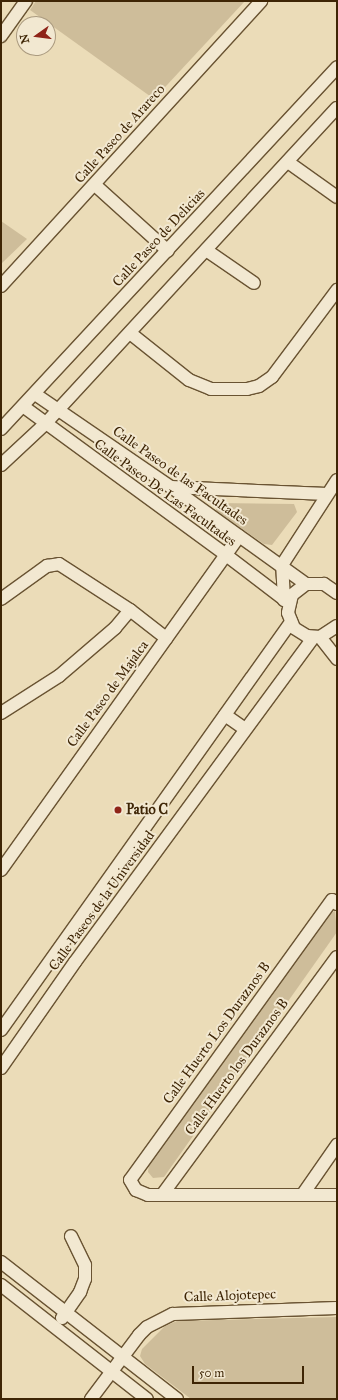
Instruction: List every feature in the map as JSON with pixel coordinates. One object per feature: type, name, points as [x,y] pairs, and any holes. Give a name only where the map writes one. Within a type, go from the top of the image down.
[{"type":"street","points":[[1,36],[26,1]]},
{"type":"street","name":"Calle Paseo de Arareco","points":[[1,286],[95,185],[261,1]]},
{"type":"street","name":"Calle Paseo de Delicias","points":[[1,429],[24,407],[337,67]]},
{"type":"street","points":[[1,465],[45,424],[337,108]]},
{"type":"street","points":[[288,162],[337,197]]},
{"type":"street","points":[[95,185],[168,251]]},
{"type":"street","points":[[206,250],[254,283]]},
{"type":"street","points":[[130,333],[189,380],[211,389],[247,389],[259,386],[272,377],[337,290]]},
{"type":"street","name":"Calle Paseo de las Facultades","points":[[35,394],[171,487],[282,565],[306,584]]},
{"type":"street","name":"Calle Paseo De Las Facultades","points":[[24,407],[45,424],[226,555],[286,602]]},
{"type":"street","points":[[337,480],[282,565],[290,622],[300,633],[317,637],[337,659]]},
{"type":"street","points":[[171,487],[327,494]]},
{"type":"street","name":"Calle Paseo de Majalca","points":[[1,870],[239,536]]},
{"type":"street","points":[[1,599],[47,566],[59,564],[130,610],[166,638]]},
{"type":"street","points":[[286,602],[306,584],[324,584],[337,593]]},
{"type":"street","points":[[1,713],[59,676],[115,628],[130,610]]},
{"type":"street","name":"Calle Paseos de la Universidad","points":[[1,1030],[290,622]]},
{"type":"street","points":[[317,637],[337,626]]},
{"type":"street","name":"Calle Paseos de la Universidad","points":[[1,1068],[245,729],[317,637]]},
{"type":"street","points":[[225,715],[245,729]]},
{"type":"street","name":"Calle Huerto Los Duraznos B","points":[[162,1195],[141,1193],[132,1184],[132,1176],[334,902]]},
{"type":"street","points":[[57,950],[76,962]]},
{"type":"street","name":"Calle Huerto los Duraznos B","points":[[162,1195],[337,957]]},
{"type":"street","points":[[303,1194],[337,1145]]},
{"type":"street","points":[[162,1195],[337,1195]]},
{"type":"street","points":[[55,1327],[66,1313],[85,1279],[85,1264],[71,1236]]},
{"type":"street","points":[[1,1262],[177,1399]]},
{"type":"street","points":[[1,1285],[147,1399]]},
{"type":"street","name":"Calle Alojotepec","points":[[91,1399],[147,1327],[173,1314],[337,1308]]},
{"type":"shaded area","points":[[36,1],[245,1],[154,99],[56,29],[56,16],[38,16],[30,10]]},
{"type":"shaded area","points":[[1,221],[27,239],[1,264]]},
{"type":"shaded area","points":[[216,503],[294,504],[297,512],[272,545],[264,544],[216,511]]},
{"type":"shaded area","points":[[335,911],[337,932],[164,1177],[153,1178],[148,1172],[149,1164],[324,916]]},
{"type":"shaded area","points":[[337,1317],[337,1399],[191,1399],[145,1364],[140,1356],[142,1349],[165,1326],[177,1321]]},
{"type":"place","name":"Patio C","points":[[118,810]]}]
